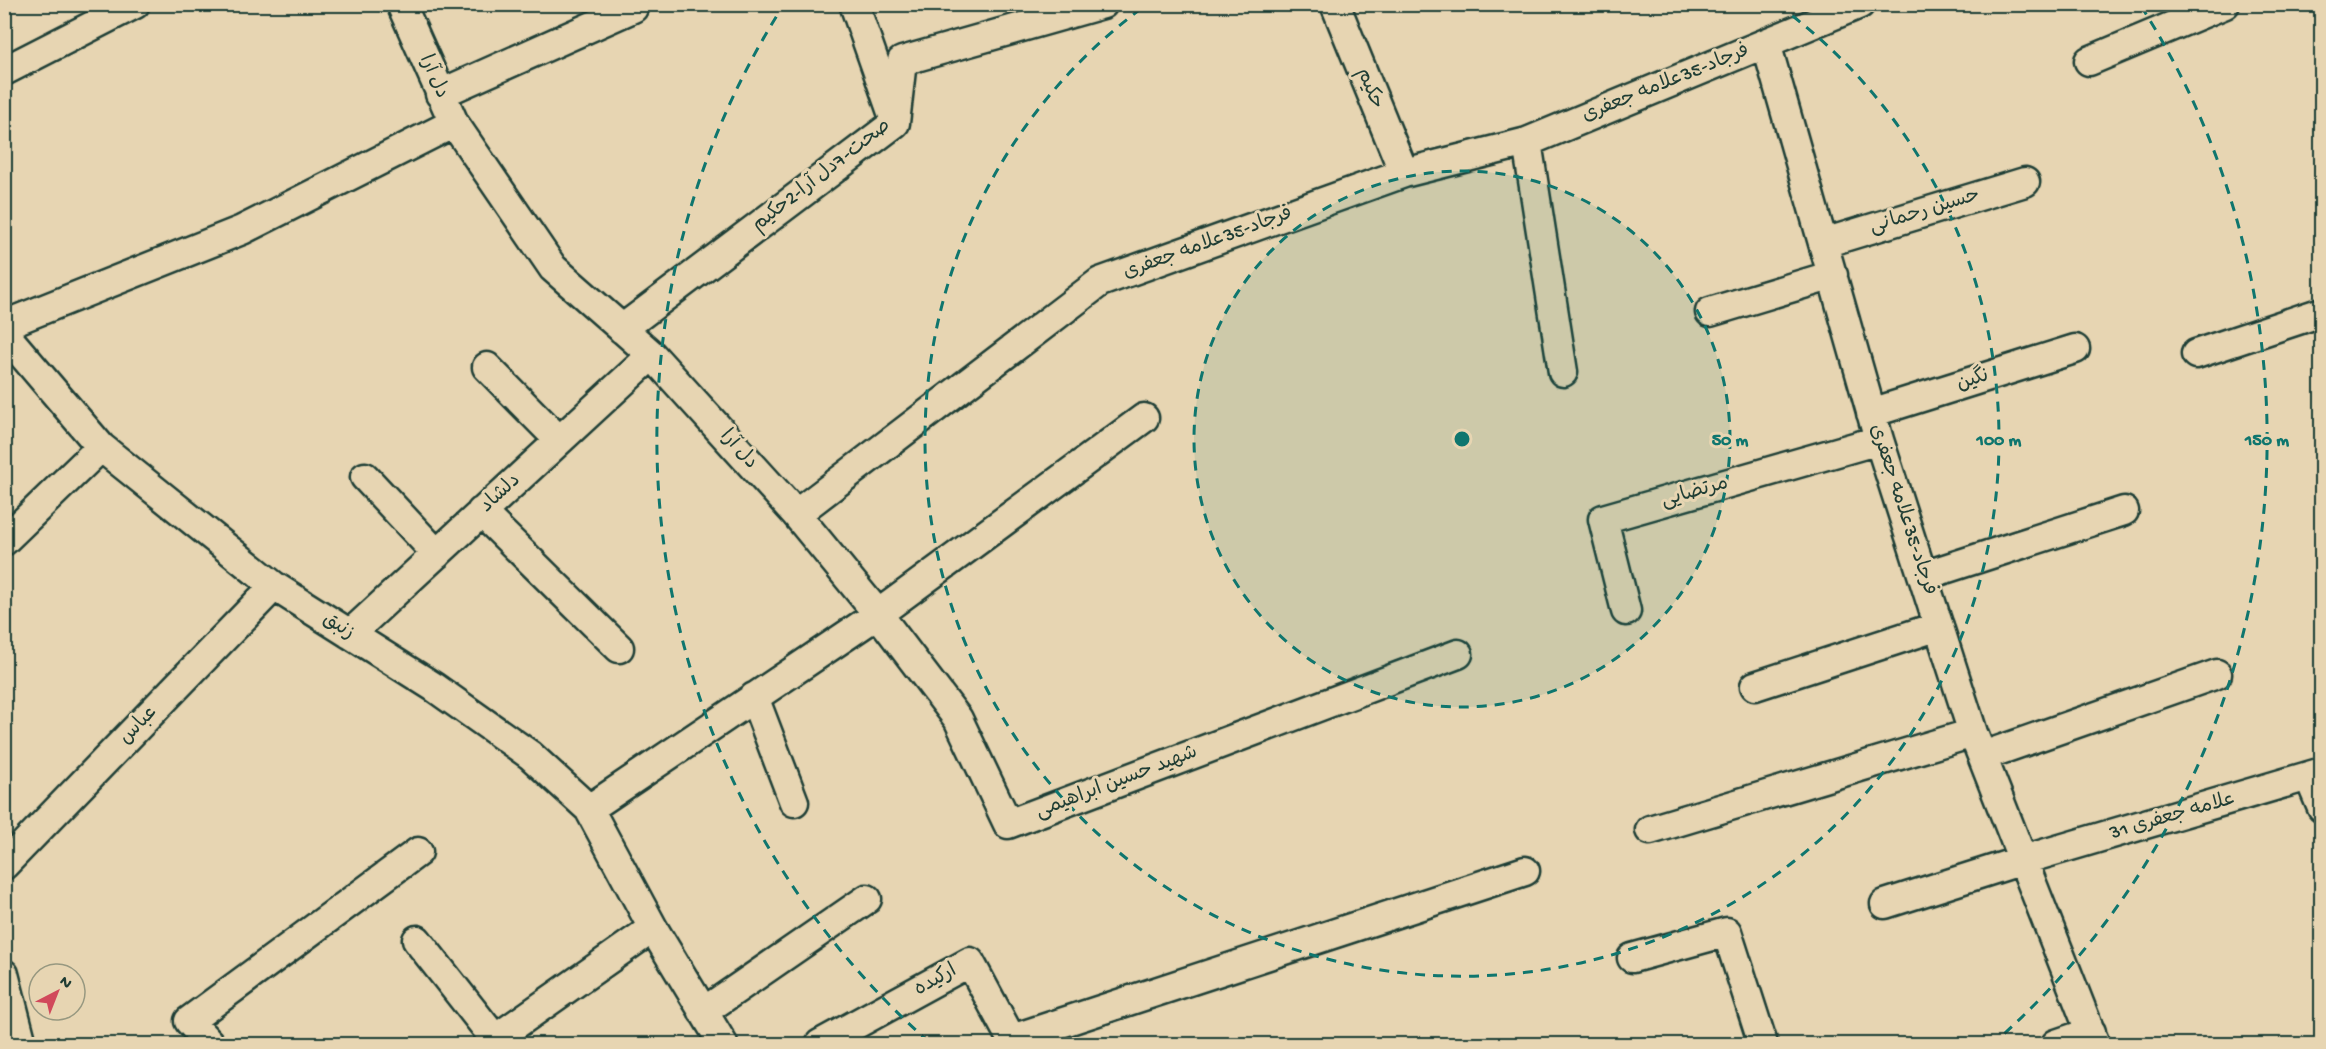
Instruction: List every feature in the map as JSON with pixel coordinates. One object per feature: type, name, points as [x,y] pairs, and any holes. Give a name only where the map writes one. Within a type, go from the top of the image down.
[{"type":"street","points":[[4,71],[135,4]]},
{"type":"street","name":"دل آرا","points":[[401,4],[454,123],[553,268],[652,355],[796,514],[878,614]]},
{"type":"street","points":[[854,4],[895,123]]},
{"type":"street","name":"صحت-7دل آرا-2حکیم","points":[[622,329],[895,123],[902,61],[1103,4]]},
{"type":"street","name":"حکیم","points":[[1335,4],[1404,173]]},
{"type":"street","points":[[1766,43],[1860,4]]},
{"type":"street","points":[[2089,61],[2225,4]]},
{"type":"street","points":[[440,94],[633,8]]},
{"type":"street","name":"فرجاد-35علامه جعفری","points":[[796,514],[1100,282],[1404,173],[1527,142],[1766,43],[1879,440],[1939,626],[1978,744],[2093,1038]]},
{"type":"street","points":[[4,325],[242,230],[454,123]]},
{"type":"street","points":[[1527,142],[1563,372]]},
{"type":"street","name":"حسین رحمانی","points":[[1824,243],[2025,182]]},
{"type":"street","points":[[1710,312],[1833,275]]},
{"type":"street","points":[[2196,354],[2322,312]]},
{"type":"street","name":"زنبق","points":[[4,333],[101,447],[274,586],[434,687],[530,755],[588,809],[653,928]]},
{"type":"street","name":"نگین","points":[[1871,413],[2075,349]]},
{"type":"street","name":"دلشاد","points":[[350,634],[652,355]]},
{"type":"street","points":[[487,367],[559,440]]},
{"type":"street","points":[[588,809],[878,614],[1144,418]]},
{"type":"street","name":"مرتضایی","points":[[1626,611],[1602,519],[1879,440]]},
{"type":"street","points":[[4,541],[101,447]]},
{"type":"street","points":[[365,477],[437,554]]},
{"type":"street","points":[[1923,576],[2124,511]]},
{"type":"street","points":[[481,512],[619,648]]},
{"type":"street","name":"عباس","points":[[4,865],[274,586]]},
{"type":"street","name":"شهید حسین ابراهیمی","points":[[878,614],[957,718],[1008,824],[1458,654]]},
{"type":"street","points":[[1755,686],[1939,626]]},
{"type":"street","points":[[1650,830],[1978,744],[2217,674]]},
{"type":"street","points":[[754,697],[794,802]]},
{"type":"street","points":[[2315,775],[2322,808]]},
{"type":"street","name":"علامه جعفری 31","points":[[1885,904],[2023,860],[2315,775]]},
{"type":"street","points":[[210,1044],[189,1021],[418,852]]},
{"type":"street","points":[[1013,1042],[1526,871]]},
{"type":"street","points":[[703,1012],[867,899]]},
{"type":"street","points":[[417,940],[491,1042],[653,928],[723,1044]]},
{"type":"street","points":[[1632,958],[1727,932],[1763,1044]]},
{"type":"street","name":"ارکیده","points":[[819,1044],[970,962],[1013,1042]]},
{"type":"street","points":[[4,974],[22,1044]]},
{"type":"street","points":[[2056,1044],[2093,1038]]}]
